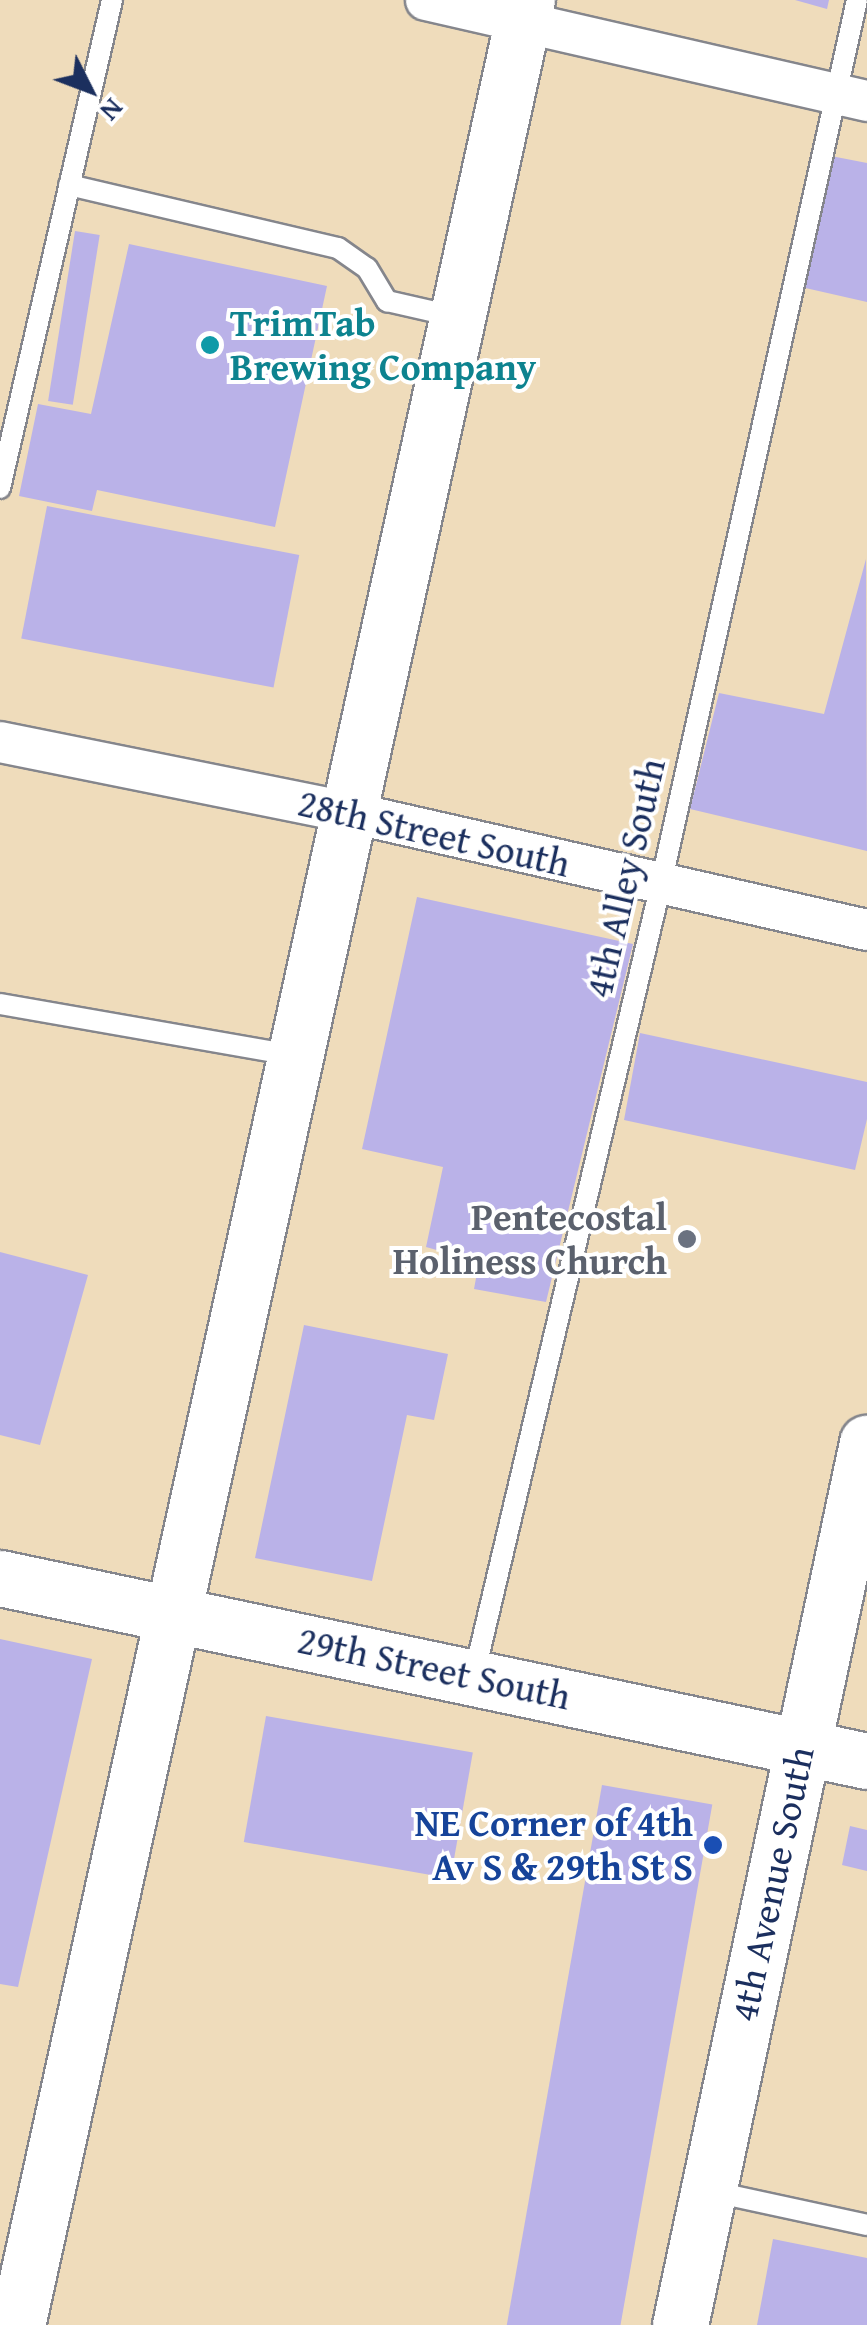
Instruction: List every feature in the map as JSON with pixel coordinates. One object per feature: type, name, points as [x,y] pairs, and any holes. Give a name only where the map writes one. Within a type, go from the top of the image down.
[{"type":"street","points":[[426,0],[524,11],[851,98]]},
{"type":"street","points":[[17,2325],[524,11]]},
{"type":"street","name":"28th Street South","points":[[0,742],[348,812],[867,930]]},
{"type":"street","name":"4th Avenue South","points":[[680,2325],[867,1443]]},
{"type":"street","name":"29th Street South","points":[[0,1578],[867,1761]]},
{"type":"lane","points":[[0,488],[112,0]]},
{"type":"lane","name":"4th Alley South","points":[[474,1675],[660,884],[851,98],[857,0]]},
{"type":"lane","points":[[69,185],[338,248],[367,268],[386,301],[457,317]]},
{"type":"lane","points":[[0,1004],[295,1056]]},
{"type":"lane","points":[[708,2190],[867,2225]]},
{"type":"building","points":[[795,0],[829,0],[827,9]]},
{"type":"building","points":[[831,156],[867,163],[867,302],[801,287]]},
{"type":"building","points":[[75,231],[100,235],[73,405],[48,401]]},
{"type":"building","name":"TrimTab Brewing Company","points":[[129,244],[327,286],[275,527],[97,490],[92,511],[19,496],[38,404],[91,414]]},
{"type":"building","points":[[47,506],[299,555],[274,688],[21,639]]},
{"type":"building","points":[[866,559],[867,851],[690,809],[719,693],[824,714]]},
{"type":"building","points":[[417,897],[633,944],[546,1302],[474,1289],[479,1262],[426,1247],[443,1167],[362,1149]]},
{"type":"building","points":[[640,1033],[867,1082],[867,1119],[855,1170],[624,1120]]},
{"type":"building","points":[[0,1252],[88,1275],[40,1445],[0,1435]]},
{"type":"building","points":[[304,1325],[448,1354],[434,1420],[407,1415],[372,1581],[255,1558]]},
{"type":"building","points":[[0,1639],[92,1659],[18,1987],[0,1984]]},
{"type":"building","points":[[266,1716],[473,1752],[451,1879],[244,1842]]},
{"type":"building","points":[[602,1785],[712,1804],[621,2325],[507,2325]]},
{"type":"building","points":[[850,1826],[867,1830],[867,1871],[842,1865]]},
{"type":"building","points":[[773,2239],[867,2258],[867,2325],[757,2325]]},
{"type":"place","name":"TrimTab Brewing Company","points":[[210,345]]},
{"type":"place","name":"Pentecostal Holiness Church","points":[[687,1239]]},
{"type":"place","name":"NE Corner of 4th Av S & 29th St S","points":[[713,1845]]}]
